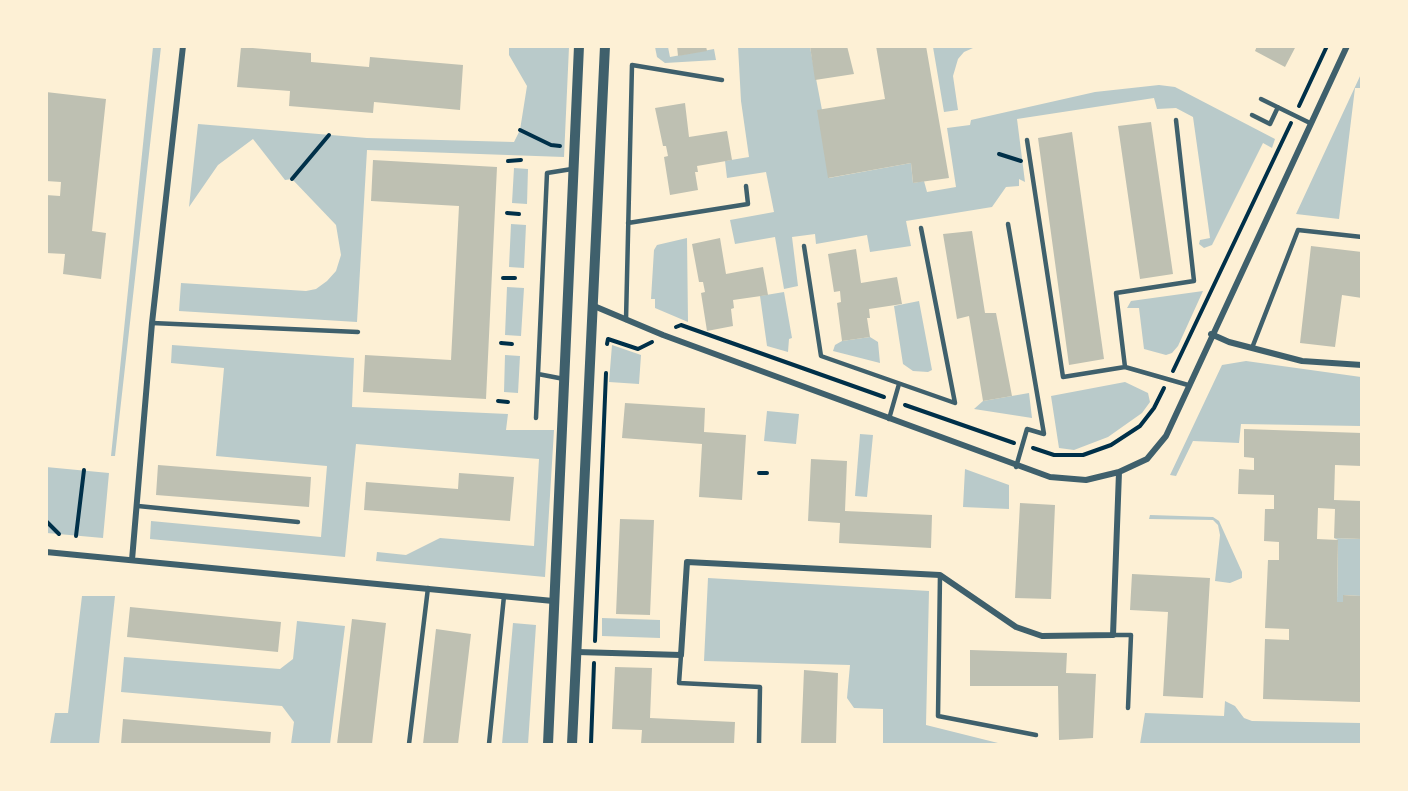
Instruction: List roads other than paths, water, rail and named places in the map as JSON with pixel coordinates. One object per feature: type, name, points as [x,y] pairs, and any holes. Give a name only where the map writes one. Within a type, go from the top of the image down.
[{"type":"street","points":[[132,560],[152,323],[183,46]]},
{"type":"street","points":[[548,744],[579,46]]},
{"type":"street","points":[[572,744],[594,306],[604,46]]},
{"type":"street","points":[[594,306],[1016,467],[1050,477],[1086,480],[1119,472],[1147,459],[1166,436],[1211,334],[1347,46]]},
{"type":"street","points":[[1211,334],[1302,361],[1362,365]]},
{"type":"street","points":[[577,652],[681,655],[687,562],[940,575],[1016,627],[1042,636],[1113,635],[1119,472]]},
{"type":"street","points":[[46,552],[553,601]]},
{"type":"lane","points":[[626,320],[632,65],[722,80]]},
{"type":"lane","points":[[1261,99],[1310,123]]},
{"type":"lane","points":[[1252,115],[1270,124],[1278,107]]},
{"type":"lane","points":[[1125,367],[1116,293],[1194,281],[1176,120]]},
{"type":"lane","points":[[1027,140],[1063,377],[1125,367],[1188,384]]},
{"type":"lane","points":[[536,418],[547,173],[574,169]]},
{"type":"lane","points":[[628,223],[748,204],[746,186]]},
{"type":"lane","points":[[1008,224],[1044,434],[1027,429],[1016,467]]},
{"type":"lane","points":[[804,246],[821,356],[955,404],[921,228]]},
{"type":"lane","points":[[1252,348],[1298,230],[1362,237]]},
{"type":"lane","points":[[152,323],[358,332]]},
{"type":"lane","points":[[538,374],[564,379]]},
{"type":"lane","points":[[889,419],[899,384]]},
{"type":"lane","points":[[138,506],[298,522]]},
{"type":"lane","points":[[940,575],[939,716],[1036,735]]},
{"type":"lane","points":[[409,744],[428,588]]},
{"type":"lane","points":[[489,744],[504,596]]},
{"type":"lane","points":[[1113,635],[1131,635],[1128,708]]},
{"type":"lane","points":[[681,655],[680,683],[760,687],[759,744]]}]
